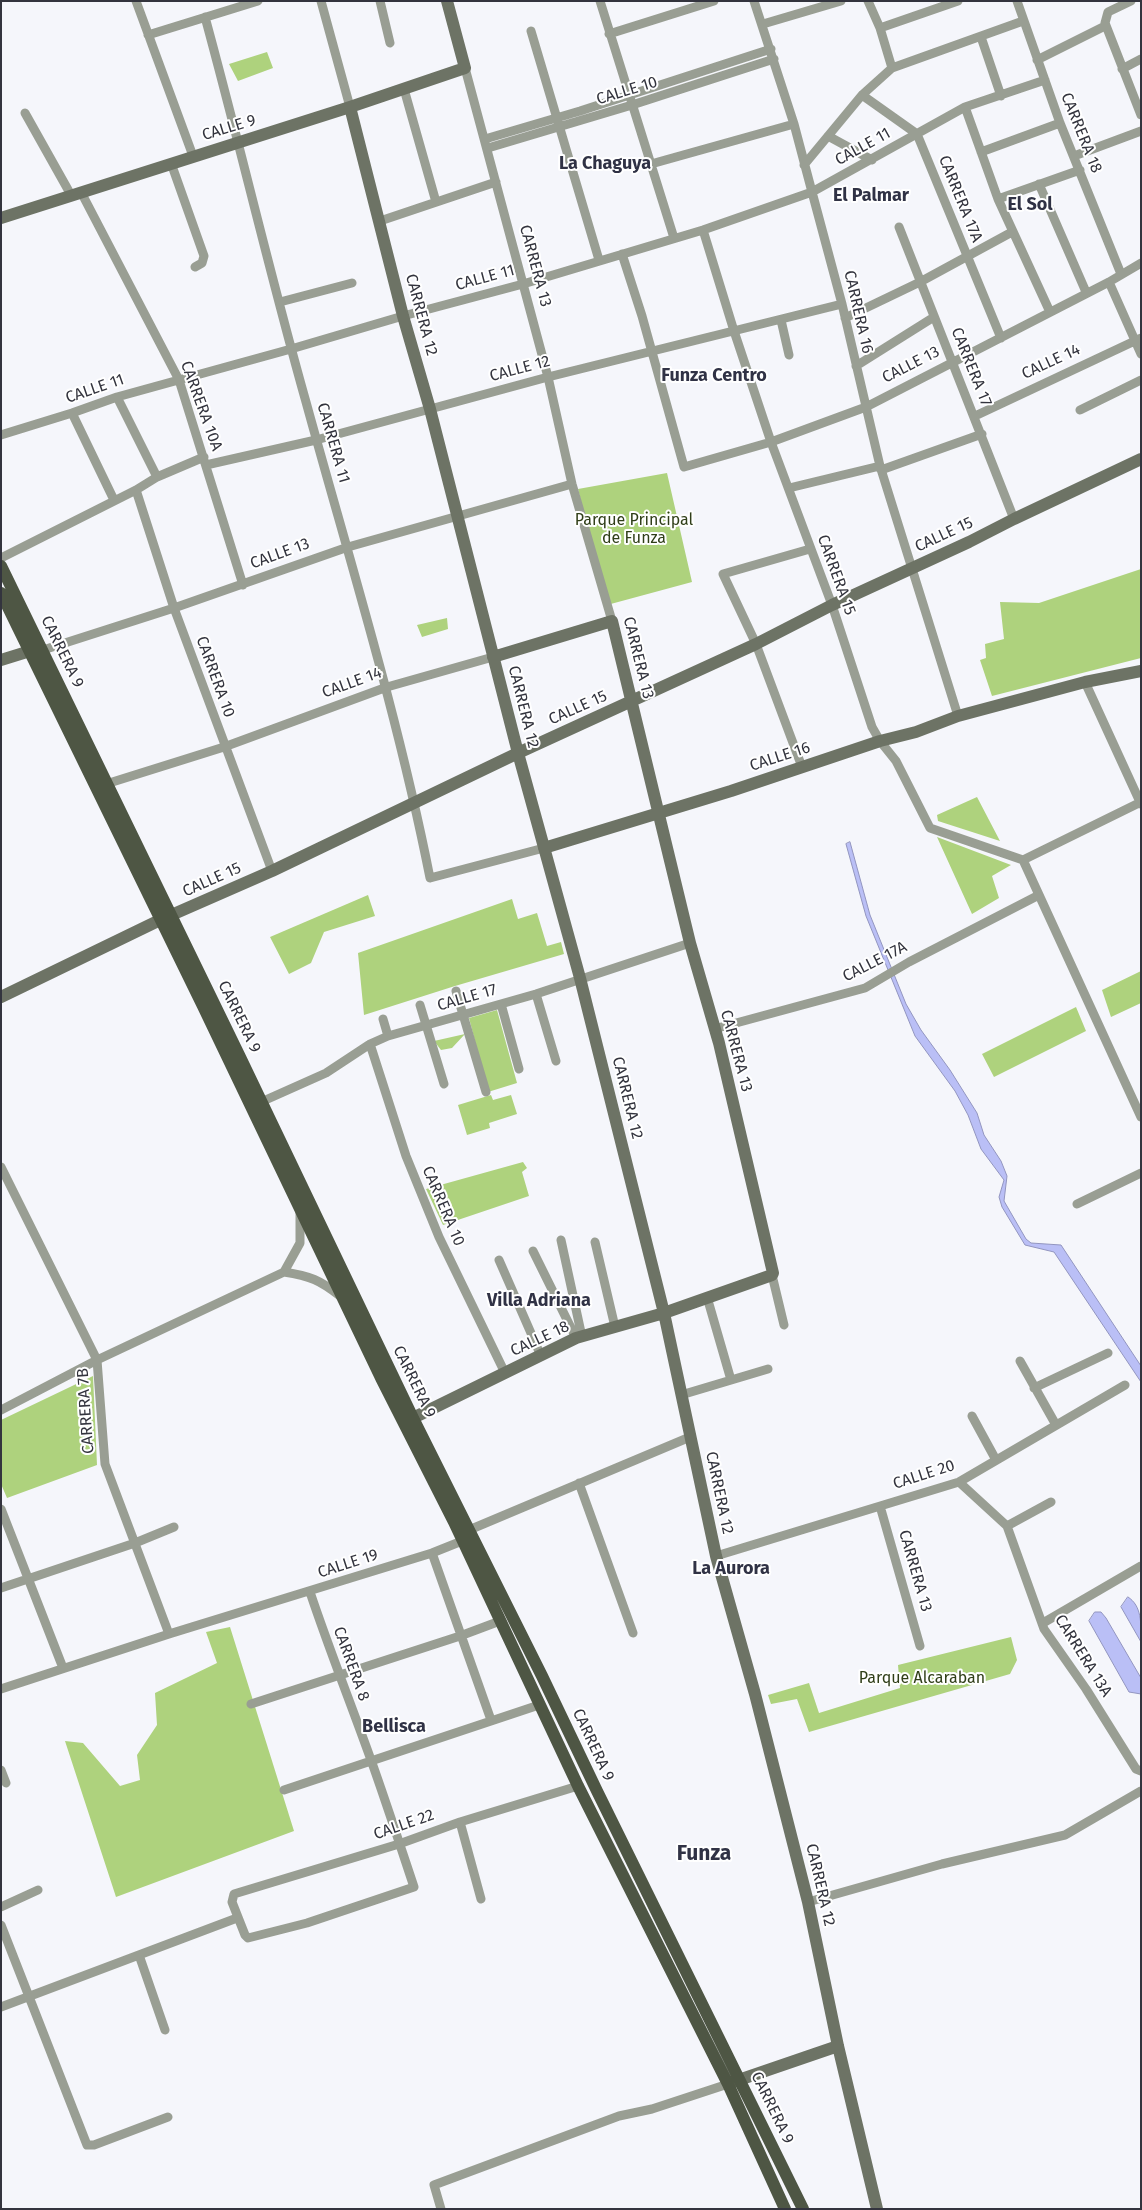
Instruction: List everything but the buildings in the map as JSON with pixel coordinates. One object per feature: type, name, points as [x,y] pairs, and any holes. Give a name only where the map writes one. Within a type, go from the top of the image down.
[{"type":"main road","name":"CARRERA 13","points":[[447,1],[465,68]]},
{"type":"main road","name":"CALLE 9","points":[[1,218],[350,107],[465,68]]},
{"type":"main road","name":"CARRERA 12","points":[[350,107],[380,221],[402,316],[430,409],[518,753],[580,978],[664,1313],[716,1556],[756,1694],[808,1902],[838,2046],[877,2209]]},
{"type":"main road","name":"CALLE 15","points":[[1,997],[166,918],[272,871],[415,801],[756,644],[1141,459]]},
{"type":"main road","name":"CARRERA 9","points":[[1,566],[106,784],[342,1298],[466,1535],[734,2082],[785,2209]]},
{"type":"main road","name":"CARRERA 9","points":[[1,593],[261,1102],[413,1418],[466,1535],[500,1621],[578,1786],[803,2209]]},
{"type":"main road","name":"CARRERA 13","points":[[612,621],[690,943],[714,1029],[761,1216],[773,1270],[772,1275]]},
{"type":"main road","name":"CALLE 14","points":[[493,657],[612,621]]},
{"type":"main road","name":"CALLE 13","points":[[1,660],[30,651],[43,650]]},
{"type":"main road","name":"CALLE 16","points":[[544,848],[880,741],[916,732],[958,716],[1085,682],[1140,672]]},
{"type":"main road","name":"CALLE 18","points":[[413,1418],[579,1337],[664,1313],[772,1275]]},
{"type":"main road","points":[[734,2082],[838,2046]]},
{"type":"street","points":[[136,1],[193,156]]},
{"type":"street","points":[[148,35],[258,1]]},
{"type":"street","name":"CARRERA 12","points":[[321,1],[350,107]]},
{"type":"street","points":[[380,1],[390,43]]},
{"type":"street","points":[[600,1],[674,238]]},
{"type":"street","points":[[675,1],[678,12]]},
{"type":"street","points":[[609,34],[714,1]]},
{"type":"street","name":"CARRERA 16","points":[[754,1],[794,124],[842,304],[880,468],[910,569],[958,716]]},
{"type":"street","points":[[763,24],[841,1]]},
{"type":"street","points":[[868,1],[880,28],[892,68]]},
{"type":"street","points":[[880,28],[958,1]]},
{"type":"street","name":"CARRERA 18","points":[[1017,1],[1060,123],[1121,274]]},
{"type":"street","points":[[1131,1],[1108,12],[1105,24],[1141,115]]},
{"type":"street","name":"CARRERA 11","points":[[205,17],[239,142],[291,349],[387,687],[415,801],[430,878]]},
{"type":"street","points":[[804,165],[862,96],[892,68],[1023,21]]},
{"type":"street","points":[[1037,60],[1105,24]]},
{"type":"street","points":[[531,31],[599,260]]},
{"type":"street","points":[[981,37],[1001,96]]},
{"type":"street","name":"CALLE 10","points":[[581,116],[628,95],[771,49]]},
{"type":"street","name":"CALLE 10","points":[[485,139],[632,105],[774,59]]},
{"type":"street","points":[[1122,69],[1141,59]]},
{"type":"street","name":"CARRERA 13","points":[[465,68],[548,377],[572,484],[612,621]]},
{"type":"street","name":"CALLE 11","points":[[1,434],[72,413],[117,396],[523,284],[702,230],[812,192],[965,108],[1045,80]]},
{"type":"street","points":[[404,89],[436,202]]},
{"type":"street","points":[[862,96],[917,134]]},
{"type":"street","points":[[965,108],[998,199],[1050,312]]},
{"type":"street","name":"CARRERA 10A","points":[[25,113],[76,194],[179,380],[242,585]]},
{"type":"street","name":"CALLE 10","points":[[488,148],[558,122]]},
{"type":"street","points":[[981,152],[1060,123]]},
{"type":"street","points":[[651,164],[794,124]]},
{"type":"street","points":[[1074,156],[1141,131]]},
{"type":"street","name":"CARRERA 17A","points":[[917,134],[1001,338]]},
{"type":"street","points":[[828,136],[872,160]]},
{"type":"street","points":[[171,163],[204,256],[202,263],[195,267]]},
{"type":"street","points":[[998,199],[1080,170]]},
{"type":"street","points":[[380,221],[496,182]]},
{"type":"street","points":[[1039,184],[1086,292]]},
{"type":"street","name":"CARRERA 17","points":[[899,227],[934,317],[954,362],[1014,519]]},
{"type":"street","name":"CARRERA 15","points":[[702,230],[734,331],[810,549],[832,606],[872,727],[880,741],[896,761],[930,828],[1023,860]]},
{"type":"street","points":[[845,318],[920,282],[1012,232]]},
{"type":"street","points":[[622,254],[652,352]]},
{"type":"street","name":"CALLE 13","points":[[652,352],[684,467],[772,442],[866,406],[1001,338],[1086,292],[1109,282],[1141,263]]},
{"type":"street","points":[[1109,282],[1138,339],[1141,354]]},
{"type":"street","points":[[280,302],[352,284]]},
{"type":"street","name":"CALLE 12","points":[[1,558],[136,490],[157,477],[205,461],[316,440],[548,377],[842,304]]},
{"type":"street","points":[[856,366],[934,317]]},
{"type":"street","points":[[782,320],[789,356]]},
{"type":"street","name":"CALLE 14","points":[[975,416],[1138,339]]},
{"type":"street","points":[[1080,410],[1141,380]]},
{"type":"street","points":[[117,396],[157,477]]},
{"type":"street","points":[[72,413],[114,500]]},
{"type":"street","points":[[789,488],[880,468],[982,434]]},
{"type":"street","name":"CALLE 13","points":[[43,650],[174,608],[348,547],[457,518],[572,484]]},
{"type":"street","name":"CARRERA 10","points":[[136,490],[174,608],[224,747],[272,871]]},
{"type":"street","points":[[802,767],[756,644],[723,574],[810,549]]},
{"type":"street","name":"CALLE 14","points":[[106,784],[224,747],[387,687],[493,657]]},
{"type":"street","points":[[1085,682],[1141,803],[1023,860],[1141,1117]]},
{"type":"street","name":"CALLE 16","points":[[430,878],[544,848]]},
{"type":"street","name":"CALLE 17A","points":[[714,1029],[853,992],[1039,895]]},
{"type":"street","name":"CALLE 17","points":[[261,1102],[326,1073],[370,1044],[388,1036],[536,994],[690,943]]},
{"type":"street","points":[[456,991],[486,1092]]},
{"type":"street","points":[[536,994],[556,1061]]},
{"type":"street","points":[[501,1004],[519,1068]]},
{"type":"street","points":[[420,1005],[444,1084]]},
{"type":"street","points":[[383,1019],[388,1036]]},
{"type":"street","name":"CARRERA 10","points":[[370,1044],[406,1156],[428,1209],[505,1373]]},
{"type":"street","name":"CARRERA 7B","points":[[1,1167],[97,1360],[105,1464],[111,1486],[135,1543],[169,1634]]},
{"type":"street","points":[[1077,1204],[1141,1173]]},
{"type":"street","points":[[284,1272],[300,1243],[300,1210]]},
{"type":"street","points":[[561,1240],[579,1337]]},
{"type":"street","points":[[595,1242],[614,1327]]},
{"type":"street","points":[[533,1251],[579,1337]]},
{"type":"street","points":[[499,1260],[542,1356]]},
{"type":"street","points":[[1,1410],[97,1360],[284,1272],[312,1277],[324,1283],[342,1298]]},
{"type":"street","name":"CARRERA 13","points":[[772,1275],[784,1325]]},
{"type":"street","points":[[706,1298],[731,1380]]},
{"type":"street","points":[[1034,1388],[1108,1353]]},
{"type":"street","points":[[1020,1361],[1056,1425]]},
{"type":"street","points":[[681,1395],[768,1369]]},
{"type":"street","name":"CALLE 20","points":[[716,1556],[958,1482],[1126,1385]]},
{"type":"street","points":[[972,1416],[996,1460]]},
{"type":"street","name":"CALLE 19","points":[[1,1689],[169,1634],[432,1553],[466,1535],[579,1484],[690,1437]]},
{"type":"street","name":"CARRERA 13A","points":[[958,1482],[1007,1526],[1044,1630],[1086,1689],[1136,1769],[1141,1771]]},
{"type":"street","points":[[579,1484],[633,1633]]},
{"type":"street","points":[[1007,1526],[1051,1502]]},
{"type":"street","name":"CARRERA 13","points":[[880,1506],[920,1646]]},
{"type":"street","points":[[1,1509],[3,1520],[63,1668]]},
{"type":"street","points":[[1,1588],[174,1528]]},
{"type":"street","points":[[432,1553],[491,1720]]},
{"type":"street","points":[[1043,1623],[1141,1566]]},
{"type":"street","name":"CARRERA 8","points":[[237,1918],[245,1935],[248,1938],[255,1937],[307,1923],[414,1887],[371,1760],[338,1675],[310,1592]]},
{"type":"street","points":[[252,1704],[460,1636],[500,1621]]},
{"type":"street","points":[[284,1790],[539,1704]]},
{"type":"street","points":[[1,1770],[6,1783]]},
{"type":"street","name":"CALLE 22","points":[[237,1918],[232,1898],[240,1892],[399,1844],[460,1822],[578,1786]]},
{"type":"street","points":[[808,1902],[942,1864],[1065,1835],[1141,1791]]},
{"type":"street","points":[[460,1822],[482,1899]]},
{"type":"street","points":[[1,1907],[38,1890]]},
{"type":"street","points":[[1,2008],[237,1918]]},
{"type":"street","points":[[1,1925],[30,1996],[84,2142],[90,2146],[168,2117]]},
{"type":"street","points":[[139,1955],[165,2030]]},
{"type":"street","points":[[441,2209],[434,2185],[619,2116],[652,2109],[734,2082]]},
{"type":"green space","points":[[267,52],[273,68],[238,81],[229,64]]},
{"type":"green space","name":"Parque Principal de Funza","points":[[667,473],[692,582],[607,605],[578,489]]},
{"type":"green space","points":[[1141,569],[1141,658],[992,696],[980,660],[986,658],[985,644],[1004,639],[1000,602],[1039,603]]},
{"type":"green space","points":[[447,618],[448,629],[422,637],[417,625]]},
{"type":"green space","points":[[977,797],[1000,841],[938,821],[937,815]]},
{"type":"green space","points":[[937,837],[1011,865],[992,876],[999,898],[972,914]]},
{"type":"green space","points":[[368,895],[375,916],[324,932],[311,963],[289,974],[270,937]]},
{"type":"green space","points":[[512,899],[518,919],[537,913],[547,946],[561,942],[564,954],[364,1015],[358,953]]},
{"type":"green space","points":[[1141,971],[1141,1003],[1111,1017],[1102,990]]},
{"type":"green space","points":[[1076,1007],[1086,1031],[994,1077],[982,1054]]},
{"type":"green space","points":[[497,1010],[517,1083],[488,1092],[469,1018]]},
{"type":"green space","points":[[465,1034],[452,1048],[441,1050],[434,1041]]},
{"type":"green space","points":[[491,1095],[493,1100],[511,1095],[517,1114],[489,1123],[490,1128],[467,1135],[458,1105]]},
{"type":"green space","points":[[523,1162],[527,1168],[522,1172],[529,1196],[443,1225],[426,1189]]},
{"type":"green space","points":[[93,1376],[97,1465],[7,1498],[1,1484],[1,1420]]},
{"type":"green space","points":[[230,1627],[294,1831],[116,1897],[65,1741],[83,1743],[120,1786],[140,1780],[137,1755],[157,1725],[155,1693],[217,1663],[206,1632]]},
{"type":"green space","name":"Parque Alcaraban","points":[[1011,1637],[1017,1660],[1010,1674],[809,1732],[797,1699],[771,1704],[768,1695],[809,1683],[819,1713],[900,1688],[898,1665]]},
{"type":"water","points":[[850,842],[870,915],[906,1004],[921,1030],[950,1070],[977,1113],[984,1135],[1001,1161],[1007,1176],[1004,1201],[1026,1239],[1031,1243],[1061,1245],[1141,1366],[1141,1382],[1054,1252],[1025,1245],[1002,1207],[999,1197],[1004,1180],[981,1149],[968,1115],[955,1091],[915,1036],[866,916],[846,844]]},
{"type":"water","points":[[1128,1597],[1133,1601],[1138,1610],[1141,1622],[1141,1642],[1121,1607]]},
{"type":"water","points":[[1095,1612],[1101,1612],[1106,1618],[1141,1678],[1141,1694],[1129,1692],[1089,1621]]},
{"type":"district","name":"La Chaguya","points":[[605,164]]},
{"type":"district","name":"El Palmar","points":[[871,196]]},
{"type":"district","name":"El Sol","points":[[1030,205]]},
{"type":"district","name":"Funza Centro","points":[[714,376]]},
{"type":"district","name":"Villa Adriana","points":[[539,1301]]},
{"type":"district","name":"La Aurora","points":[[731,1569]]},
{"type":"district","name":"Bellisca","points":[[394,1727]]},
{"type":"district","name":"Funza","points":[[704,1854]]}]
